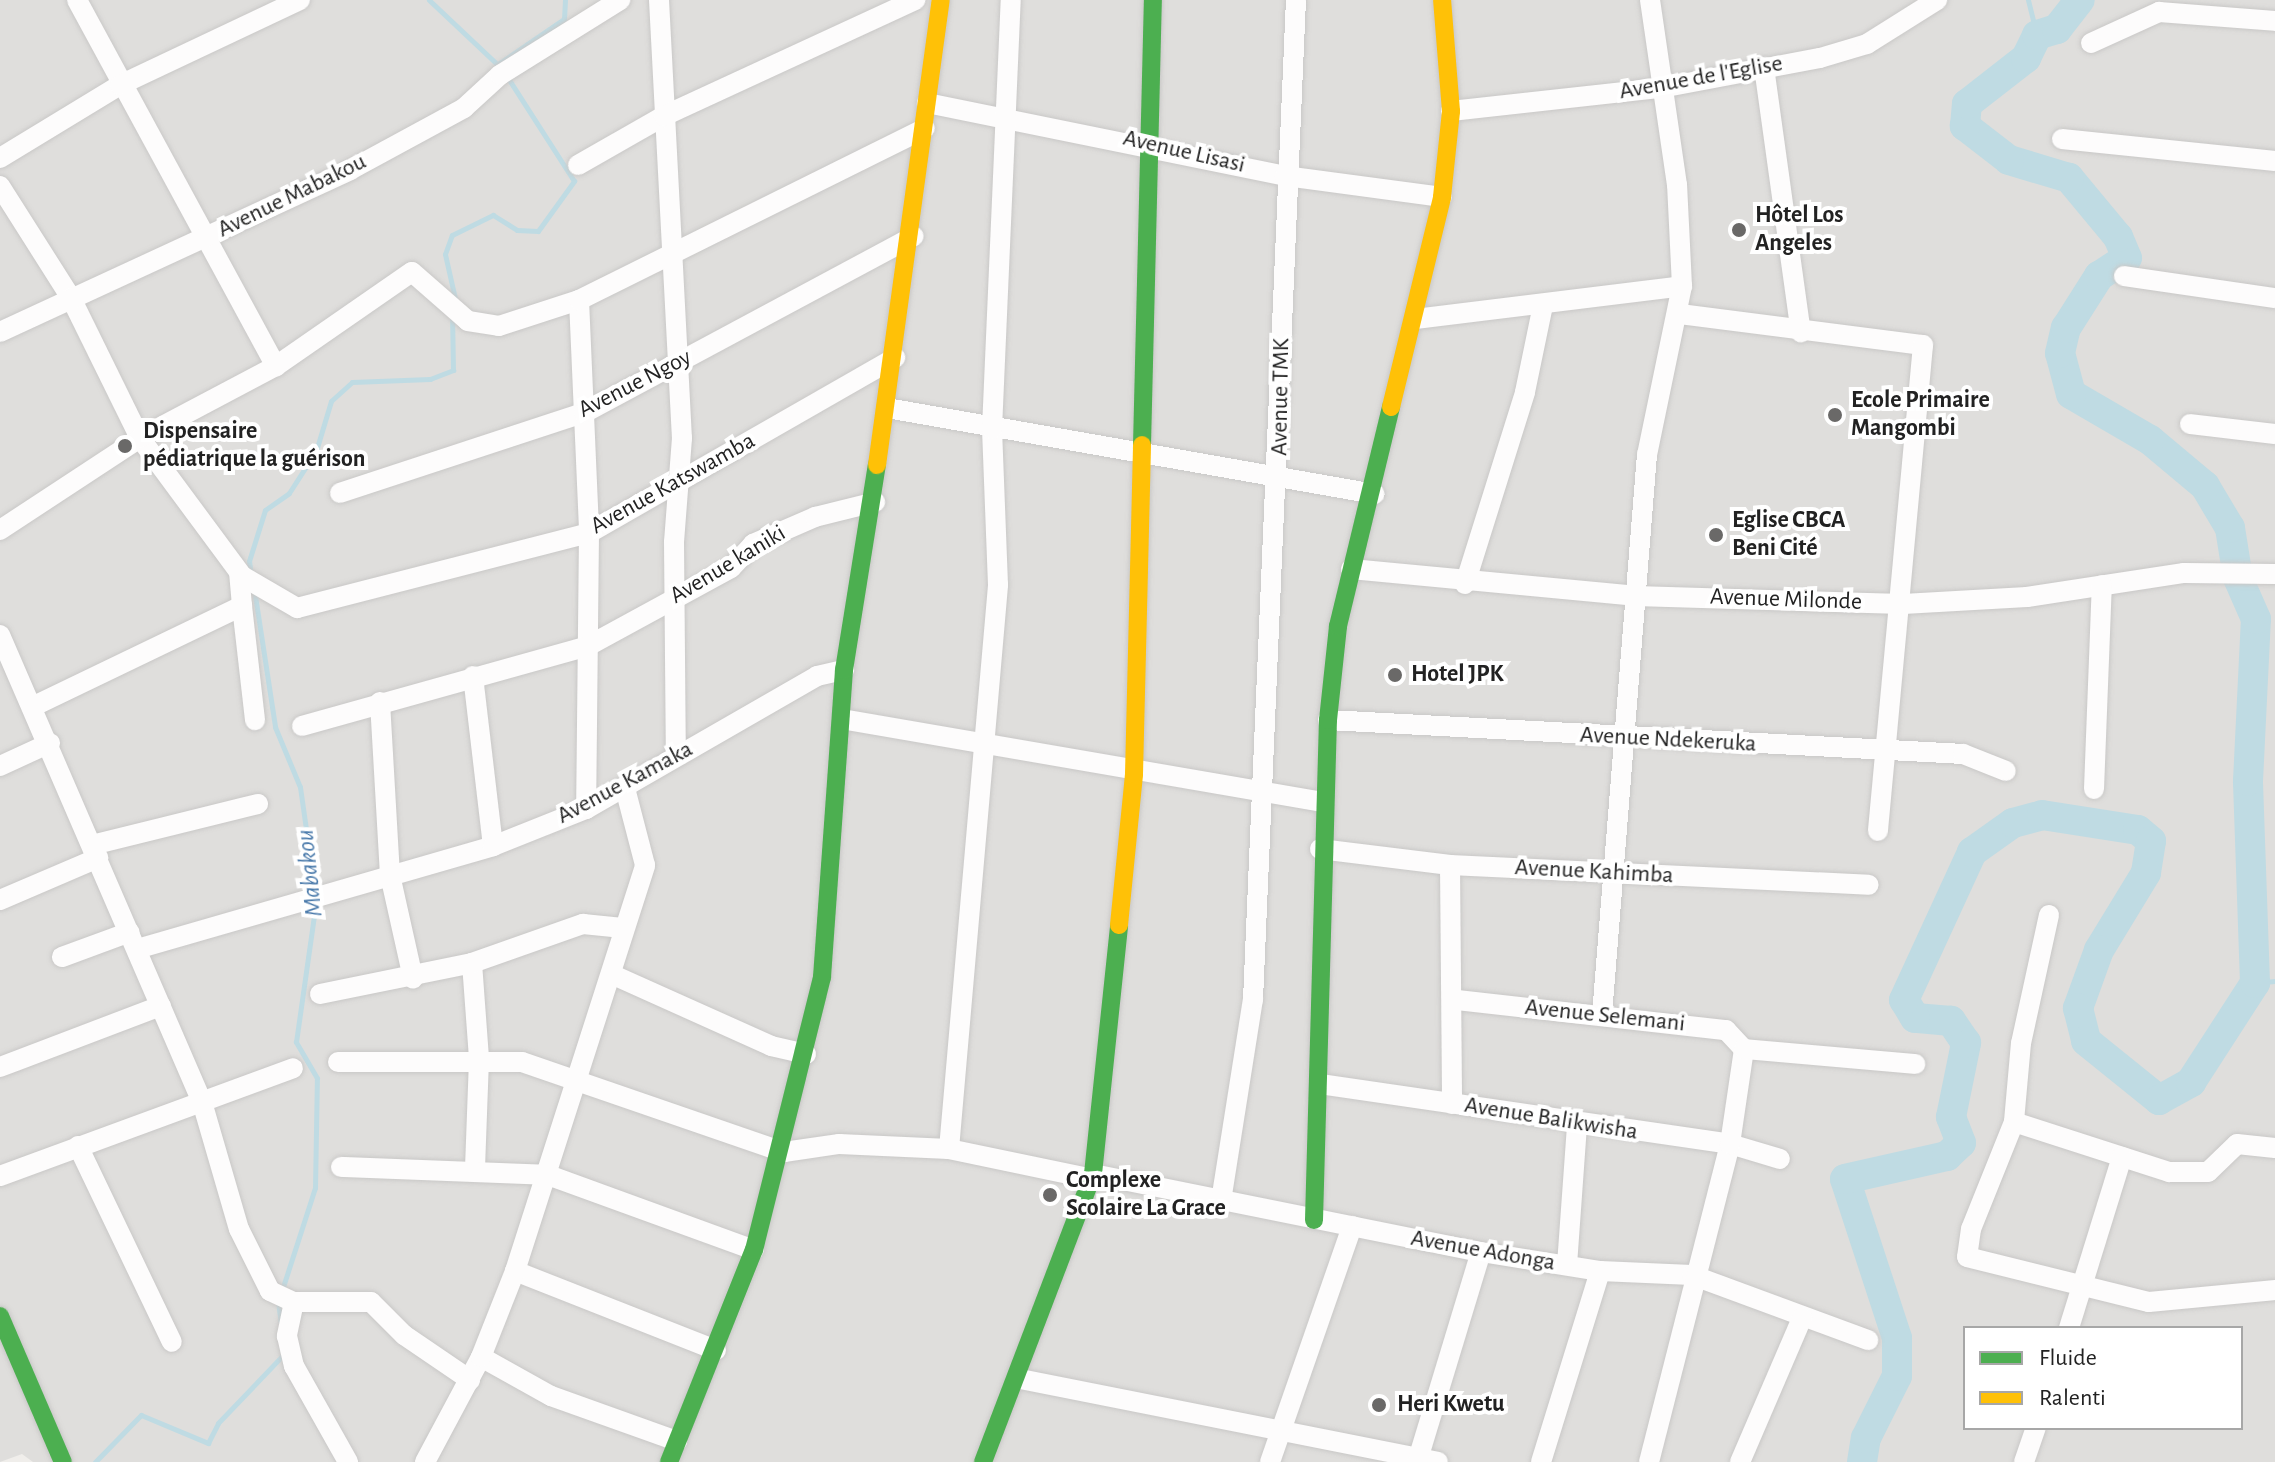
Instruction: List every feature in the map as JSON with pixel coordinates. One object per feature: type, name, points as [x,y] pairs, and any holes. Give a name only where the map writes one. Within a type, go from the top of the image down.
[{"type":"street","points":[[77,0],[120,85],[276,366]]},
{"type":"street","points":[[0,158],[120,85],[300,0]]},
{"type":"street","name":"Avenue Mabakou","points":[[0,332],[207,237],[452,115],[508,70],[620,0]]},
{"type":"street","points":[[659,0],[679,364],[677,482],[680,594],[676,756]]},
{"type":"street","points":[[578,165],[664,116],[915,0]]},
{"type":"street","points":[[669,1462],[754,1250],[784,1152],[822,977],[844,670],[875,502],[914,236],[941,0]]},
{"type":"street","points":[[949,1149],[988,743],[998,585],[992,429],[1011,0]]},
{"type":"street","points":[[983,1462],[1020,1379],[1093,1176],[1134,774],[1153,0]]},
{"type":"street","name":"Avenue TMK","points":[[1221,1201],[1253,1000],[1279,480],[1285,176],[1296,0]]},
{"type":"street","points":[[1314,1220],[1320,1084],[1321,802],[1328,720],[1351,569],[1374,494],[1442,197],[1451,111],[1442,0]]},
{"type":"street","points":[[1602,1015],[1647,455],[1680,314],[1682,286],[1650,0]]},
{"type":"street","name":"Avenue de l'Eglise","points":[[1451,111],[1661,88],[1867,44],[1937,0]]},
{"type":"street","points":[[2091,43],[2159,12],[2275,21]]},
{"type":"street","points":[[1764,67],[1801,332]]},
{"type":"street","name":"Avenue Lisasi","points":[[927,103],[1150,143],[1285,176],[1442,197]]},
{"type":"street","points":[[0,530],[140,438],[276,366],[412,272],[468,321],[499,326],[579,300],[925,128]]},
{"type":"street","points":[[2062,139],[2275,161]]},
{"type":"street","points":[[0,186],[71,298],[140,438],[240,574],[255,720]]},
{"type":"street","name":"Avenue Ngoy","points":[[340,493],[584,413],[914,236]]},
{"type":"street","points":[[2124,276],[2275,298]]},
{"type":"street","points":[[1415,319],[1682,286]]},
{"type":"street","points":[[579,300],[589,533],[586,809]]},
{"type":"street","points":[[1465,584],[1525,392],[1543,305]]},
{"type":"street","points":[[1680,314],[1801,332],[1923,345],[1903,604],[1878,831]]},
{"type":"street","name":"Avenue Katswamba","points":[[240,574],[264,593],[297,608],[589,533],[895,358]]},
{"type":"street","points":[[887,408],[1141,457],[1374,494]]},
{"type":"street","points":[[2190,424],[2275,434]]},
{"type":"street","name":"Avenue kaniki","points":[[302,726],[588,646],[731,568],[753,544],[815,517],[875,502]]},
{"type":"street","name":"Avenue Milonde","points":[[1351,569],[1465,584],[1635,596],[1903,604],[2221,570],[2269,569]]},
{"type":"street","points":[[2094,789],[2102,585]]},
{"type":"street","points":[[34,706],[242,606]]},
{"type":"street","points":[[0,635],[34,706],[202,1102],[239,1229],[283,1298],[294,1366],[348,1462]]},
{"type":"street","name":"Avenue Kamaka","points":[[62,957],[350,886],[493,846],[586,809],[817,676],[844,670]]},
{"type":"street","points":[[473,676],[493,846]]},
{"type":"street","points":[[380,702],[390,875],[413,978]]},
{"type":"street","points":[[842,719],[988,743],[1134,774],[1321,802]]},
{"type":"street","name":"Avenue Ndekeruka","points":[[1328,720],[1484,724],[1625,739],[1963,754],[2006,771]]},
{"type":"street","points":[[0,766],[50,743]]},
{"type":"street","points":[[425,1462],[481,1357],[515,1271],[645,865],[625,788]]},
{"type":"street","points":[[0,900],[95,852],[258,804]]},
{"type":"street","name":"Avenue Kahimba","points":[[1320,849],[1450,865],[1869,885]]},
{"type":"street","points":[[1450,865],[1457,1000],[1452,1104]]},
{"type":"street","points":[[2049,915],[2021,1043],[2014,1122],[1971,1229],[1967,1257],[2082,1289],[2149,1302],[2275,1290]]},
{"type":"street","points":[[320,994],[413,978],[472,963],[583,924],[623,928]]},
{"type":"street","points":[[472,963],[479,1059],[475,1169]]},
{"type":"street","points":[[611,974],[771,1046],[806,1054]]},
{"type":"street","name":"Avenue Selemani","points":[[1457,1000],[1726,1030],[1744,1049]]},
{"type":"street","points":[[0,1067],[161,1006]]},
{"type":"street","points":[[1649,1462],[1692,1275],[1730,1144],[1744,1049],[1915,1064]]},
{"type":"street","points":[[338,1062],[479,1059],[577,1078],[784,1152]]},
{"type":"street","points":[[0,1176],[293,1068]]},
{"type":"street","name":"Avenue Balikwisha","points":[[1320,1084],[1577,1125],[1730,1144],[1780,1159]]},
{"type":"street","points":[[2014,1122],[2169,1172],[2208,1172],[2237,1144],[2275,1148]]},
{"type":"street","points":[[1567,1265],[1577,1125]]},
{"type":"street","name":"Avenue Adonga","points":[[784,1152],[839,1144],[949,1149],[1481,1252],[1600,1271],[1692,1275],[1868,1340]]},
{"type":"street","points":[[78,1146],[172,1342]]},
{"type":"street","points":[[2070,1326],[2122,1157]]},
{"type":"street","points":[[341,1167],[475,1169],[548,1175],[754,1250]]},
{"type":"street","points":[[1270,1462],[1352,1226]]},
{"type":"street","points":[[1020,1379],[1428,1461],[1481,1252]]},
{"type":"street","points":[[515,1271],[716,1350]]},
{"type":"street","points":[[1541,1462],[1600,1271]]},
{"type":"street","points":[[283,1298],[380,1306],[404,1335],[470,1380]]},
{"type":"street","points":[[0,1316],[63,1462]]},
{"type":"street","points":[[1740,1462],[1802,1318]]},
{"type":"street","points":[[481,1357],[551,1396],[677,1441]]},
{"type":"street","points":[[2024,1462],[2035,1430]]},
{"type":"shaded area","points":[[0,0],[2275,0],[2275,1462],[33,1462],[22,1454],[0,1462]]},
{"type":"waterway","points":[[429,0],[500,67]]},
{"type":"waterway","points":[[498,64],[564,19],[565,0]]},
{"type":"waterway","points":[[2028,0],[2037,35]]},
{"type":"waterway","points":[[1862,1462],[1866,1438],[1897,1376],[1897,1338],[1845,1179],[1947,1156],[1961,1143],[1951,1117],[1966,1043],[1951,1021],[1915,1018],[1904,1000],[1972,852],[2013,823],[2042,815],[2138,830],[2151,841],[2146,873],[2099,950],[2078,1008],[2086,1041],[2159,1100],[2191,1082],[2255,983],[2248,781],[2256,619],[2238,578],[2230,528],[2205,486],[2150,440],[2071,394],[2060,353],[2066,328],[2099,276],[2127,258],[2118,237],[2069,178],[2009,160],[1965,126],[1967,104],[2026,58],[2037,35],[2057,29],[2080,0]]},
{"type":"waterway","points":[[456,303],[445,254],[452,235],[493,215],[517,230],[538,231],[574,181],[506,75]]},
{"type":"waterway","name":"Mabakou","points":[[251,575],[249,561],[265,510],[289,493],[316,451],[331,401],[352,382],[430,379],[453,370],[452,312]]},
{"type":"waterway","name":"Mabakou","points":[[254,589],[275,727],[300,787],[315,892]]},
{"type":"waterway","name":"Mabakou","points":[[281,1293],[315,1188],[317,1078],[296,1042],[316,901]]},
{"type":"waterway","points":[[2255,983],[2275,981]]},
{"type":"waterway","name":"Mabakou","points":[[278,1302],[281,1324]]},
{"type":"waterway","name":"Mabakou","points":[[95,1462],[141,1415],[208,1443],[218,1423],[285,1353]]},
{"type":"traffic: fast","points":[[1142,445],[1153,0]]},
{"type":"traffic: fast","points":[[1314,1220],[1328,720],[1338,626],[1391,407]]},
{"type":"traffic: fast","points":[[669,1462],[754,1250],[822,977],[844,670],[877,465]]},
{"type":"traffic: fast","points":[[983,1462],[1093,1174],[1119,925]]},
{"type":"traffic: fast","points":[[0,1316],[63,1462]]},
{"type":"traffic: slow","points":[[877,465],[941,0]]},
{"type":"traffic: slow","points":[[1391,407],[1442,197],[1451,111],[1442,0]]},
{"type":"traffic: slow","points":[[1119,925],[1134,774],[1142,445]]},
{"type":"place","name":"Hôtel Los Angeles","points":[[1739,230]]},
{"type":"place","name":"Ecole Primaire Mangombi","points":[[1835,415]]},
{"type":"place","name":"Dispensaire pédiatrique la guérison","points":[[125,446]]},
{"type":"place","name":"Eglise CBCA Beni Cité","points":[[1716,535]]},
{"type":"place","name":"Hotel JPK","points":[[1395,675]]},
{"type":"place","name":"Complexe Scolaire La Grace","points":[[1050,1195]]},
{"type":"place","name":"Heri Kwetu","points":[[1379,1405]]}]
